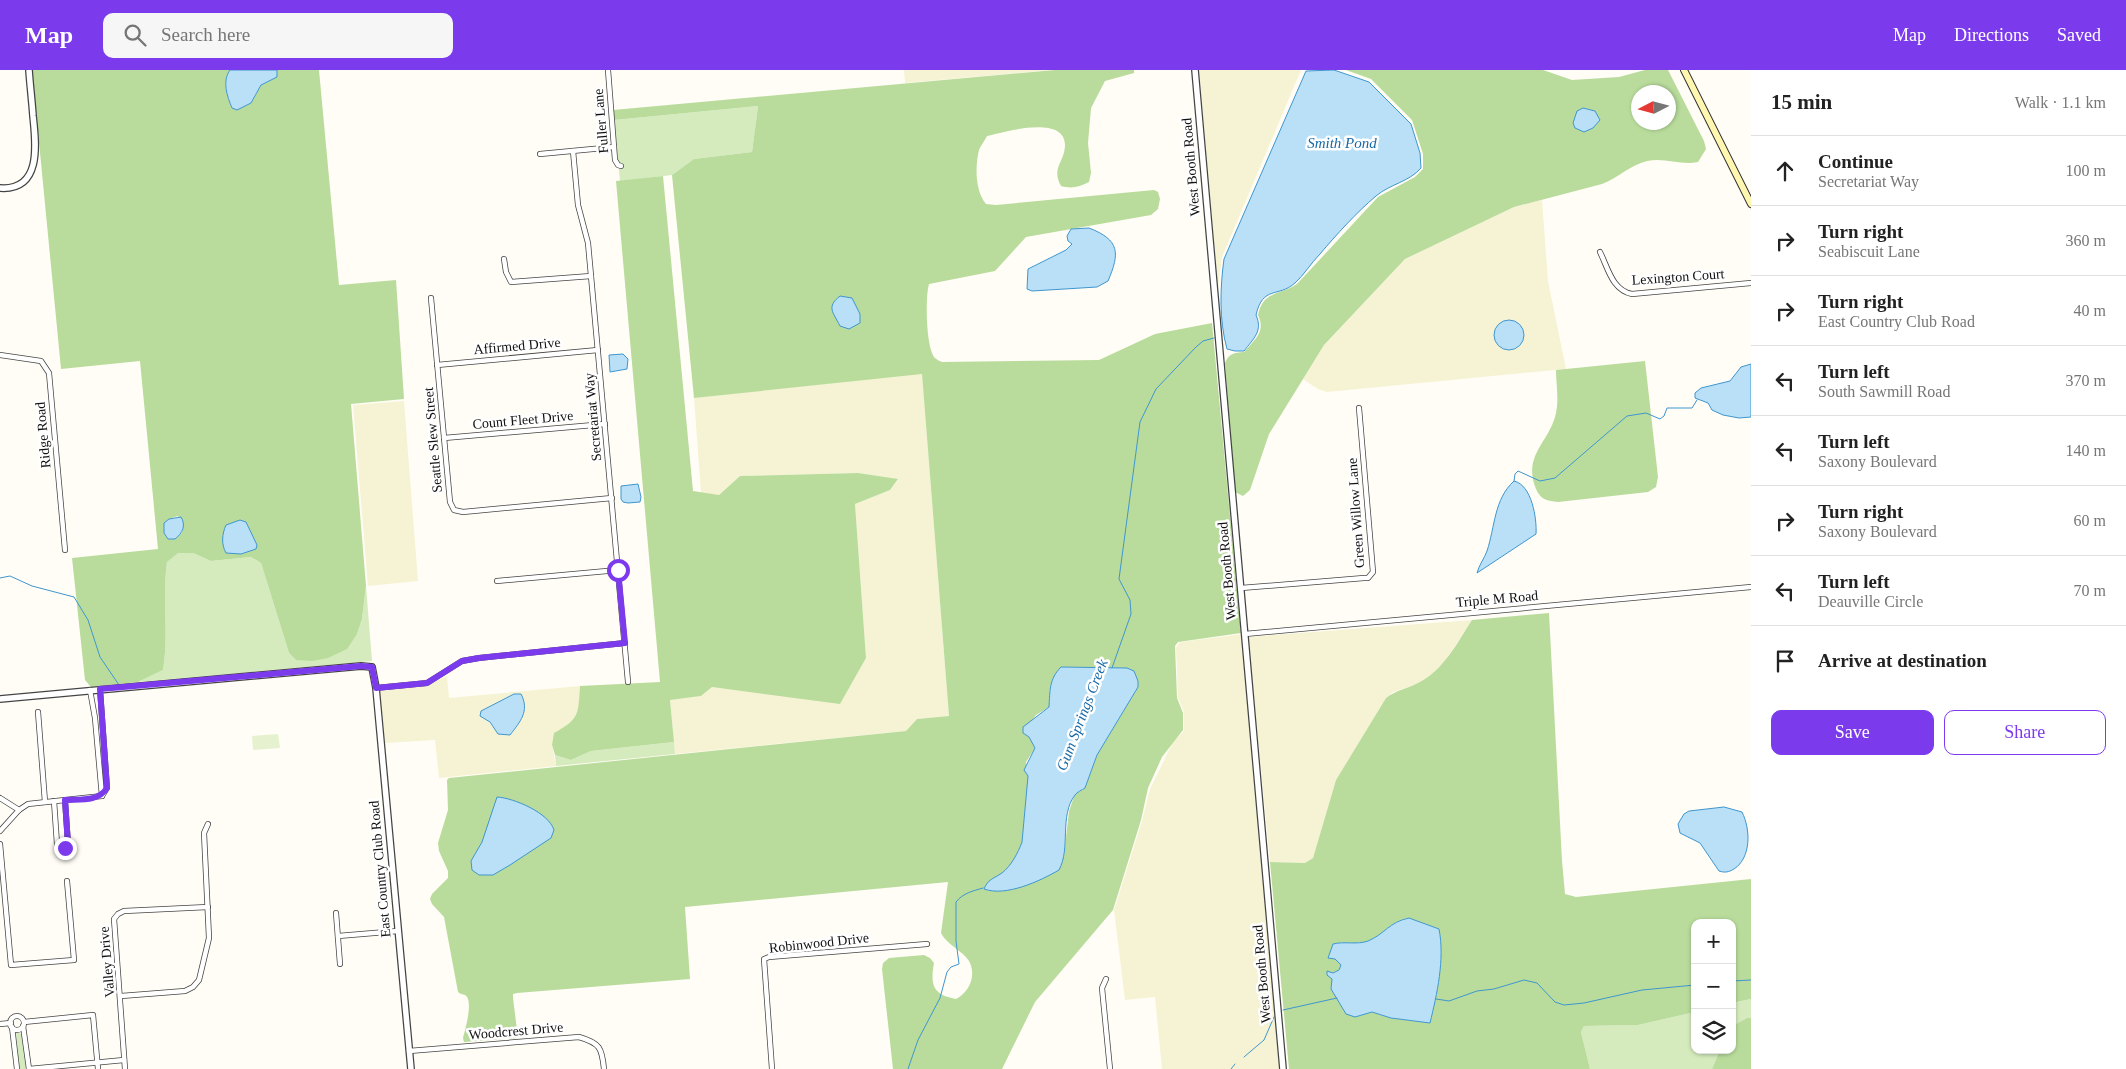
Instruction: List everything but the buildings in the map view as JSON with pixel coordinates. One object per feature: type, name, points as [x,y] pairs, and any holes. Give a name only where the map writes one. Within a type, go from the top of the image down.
[{"type":"main road","points":[[1684,70],[1751,204]]},
{"type":"street","points":[[0,188],[8,188],[20,183],[26,179],[34,166],[36,145],[29,70]]},
{"type":"street","name":"Fuller Lane","points":[[608,70],[615,160],[621,166]]},
{"type":"street","name":"West Booth Road","points":[[1195,70],[1283,1069]]},
{"type":"street","points":[[540,154],[614,147]]},
{"type":"street","name":"Secretariat Way","points":[[573,150],[578,205],[588,244],[628,682]]},
{"type":"street","name":"Lexington Court","points":[[1600,252],[1614,282],[1624,292],[1640,293],[1751,283]]},
{"type":"street","points":[[504,259],[506,272],[511,282],[591,276]]},
{"type":"street","name":"Seattle Slew Street","points":[[431,298],[450,502],[454,510],[462,512],[612,498]]},
{"type":"street","name":"Affirmed Drive","points":[[437,365],[598,350]]},
{"type":"street","name":"Ridge Road","points":[[0,355],[42,361],[49,373],[65,550]]},
{"type":"street","name":"Green Willow Lane","points":[[1241,588],[1368,578],[1373,572],[1359,408]]},
{"type":"street","name":"Count Fleet Drive","points":[[444,438],[605,424]]},
{"type":"street","points":[[497,581],[618,570]]},
{"type":"street","name":"Triple M Road","points":[[1245,634],[1751,587]]},
{"type":"street","points":[[376,688],[427,683],[462,661],[625,643]]},
{"type":"street","name":"East Country Club Road","points":[[100,689],[361,666],[372,667],[376,688],[411,1069]]},
{"type":"street","points":[[0,699],[100,689],[107,788],[102,796]]},
{"type":"street","points":[[90,690],[95,718],[102,796]]},
{"type":"street","points":[[38,712],[45,802]]},
{"type":"street","points":[[0,830],[19,810],[28,804],[102,796]]},
{"type":"street","points":[[0,798],[19,810]]},
{"type":"street","points":[[54,801],[56,844],[60,848],[65,848],[68,844],[65,800]]},
{"type":"street","points":[[121,996],[185,991],[193,987],[199,980],[209,938],[204,833],[208,824]]},
{"type":"street","points":[[0,844],[11,965],[74,960],[67,881]]},
{"type":"street","name":"Valley Drive","points":[[125,1069],[114,922],[118,914],[130,911],[208,907]]},
{"type":"street","points":[[336,913],[340,964]]},
{"type":"street","points":[[338,936],[398,931]]},
{"type":"street","name":"Robinwood Drive","points":[[772,1069],[764,959],[769,957],[927,944]]},
{"type":"street","points":[[1106,979],[1102,988],[1110,1069]]},
{"type":"street","points":[[0,1024],[11,1025],[18,1030],[23,1024],[93,1015],[98,1069]]},
{"type":"street","points":[[17,1069],[11,1025],[15,1016],[22,1018],[29,1069],[124,1060]]},
{"type":"street","name":"Woodcrest Drive","points":[[409,1051],[579,1037],[592,1041],[602,1050],[604,1069]]},
{"type":"shaded area","points":[[904,70],[1053,70],[905,83]]},
{"type":"shaded area","points":[[1199,70],[1301,70],[1222,257],[1218,288]]},
{"type":"shaded area","points":[[1542,200],[1548,281],[1566,369],[1327,392],[1318,389],[1303,379],[1324,345],[1405,259],[1514,207]]},
{"type":"shaded area","points":[[922,373],[949,716],[917,719],[906,731],[675,754],[670,700],[701,696],[712,687],[840,703],[866,658],[855,504],[890,490],[898,480],[858,473],[740,476],[719,495],[701,493],[694,398]]},
{"type":"shaded area","points":[[404,401],[418,581],[368,586],[353,405]]},
{"type":"shaded area","points":[[1472,620],[1445,661],[1432,674],[1418,684],[1393,692],[1386,698],[1336,780],[1313,858],[1305,863],[1270,862],[1248,637]]},
{"type":"shaded area","points":[[1242,634],[1280,1069],[1162,1069],[1155,997],[1125,1000],[1114,910],[1150,789],[1173,742],[1184,731],[1184,712],[1178,698],[1176,648],[1180,642]]},
{"type":"shaded area","points":[[447,676],[449,698],[580,686],[579,707],[572,724],[552,745],[556,766],[439,778],[435,740],[385,743],[380,691],[426,686]],"holes":[[[514,694],[494,728],[484,717],[499,703]]]},
{"type":"green space","points":[[32,70],[230,70],[226,84],[232,108],[253,100],[261,85],[277,76],[277,70],[319,70],[339,285],[396,280],[404,399],[351,404],[366,586],[362,619],[357,634],[347,649],[328,658],[312,661],[296,660],[289,653],[261,563],[251,557],[211,561],[193,553],[178,553],[167,562],[163,670],[138,682],[91,687],[85,680],[72,558],[158,549],[140,361],[61,369]],"holes":[[[178,516],[182,532],[178,536],[168,539],[164,533],[164,523]]]},
{"type":"green space","points":[[1055,70],[1134,70],[1134,73],[1105,81],[1091,108],[1088,143],[1091,173],[1089,182],[1075,187],[1061,186],[1057,175],[1065,146],[1063,136],[1056,130],[1033,128],[1006,131],[987,136],[978,156],[978,185],[982,199],[986,204],[996,205],[1154,190],[1158,192],[1160,199],[1158,209],[1151,215],[1026,237],[995,271],[929,284],[928,334],[932,353],[935,358],[942,362],[1099,360],[1155,334],[1212,323],[1241,633],[1178,642],[1175,646],[1177,698],[1183,713],[1183,730],[1162,757],[1148,788],[1141,820],[1113,910],[1035,1002],[1002,1069],[893,1069],[882,969],[883,963],[889,958],[924,955],[934,963],[933,983],[935,988],[942,995],[956,999],[965,992],[972,978],[969,961],[941,933],[948,882],[685,907],[690,979],[513,994],[518,1038],[464,1042],[463,1038],[469,1009],[468,998],[458,992],[444,917],[430,899],[432,894],[448,878],[448,871],[439,851],[438,843],[448,810],[447,780],[449,778],[906,731],[917,719],[949,716],[922,374],[694,398],[672,175],[694,159],[752,152],[758,106],[614,120],[613,110]],"holes":[[[1061,667],[1127,668],[1138,687],[1097,755],[1085,788],[1075,794],[1069,811],[1064,856],[1001,890],[990,891],[984,889],[990,881],[1008,867],[1022,842],[1028,776],[1026,762],[1035,748],[1029,737],[1023,733],[1036,715],[1049,707],[1050,687]]]},
{"type":"green space","points":[[1346,70],[1543,70],[1572,80],[1619,77],[1645,70],[1668,70],[1676,85],[1631,85],[1631,130],[1676,130],[1676,86],[1704,141],[1706,149],[1698,162],[1647,161],[1635,165],[1602,184],[1514,207],[1405,259],[1324,345],[1269,434],[1250,490],[1243,496],[1235,492],[1225,363],[1232,354],[1244,352],[1258,335],[1261,326],[1258,315],[1260,307],[1268,298],[1297,284],[1378,197],[1415,177],[1423,169],[1423,154],[1412,120],[1371,79]]},
{"type":"green space","points":[[758,106],[752,152],[694,159],[672,175],[620,181],[614,120]]},
{"type":"green space","points":[[663,176],[693,491],[719,495],[740,476],[858,473],[898,479],[890,490],[855,504],[866,658],[840,704],[712,687],[701,696],[670,700],[674,742],[591,751],[571,760],[555,755],[552,745],[554,733],[569,724],[576,715],[580,686],[660,682],[616,181]]},
{"type":"green space","points":[[1645,361],[1658,477],[1656,487],[1648,492],[1558,502],[1542,498],[1536,489],[1532,467],[1538,449],[1553,423],[1556,413],[1556,370]]},
{"type":"green space","points":[[178,552],[193,553],[211,561],[251,557],[261,563],[289,653],[296,660],[357,634],[362,619],[366,586],[372,661],[138,682],[163,670],[167,562]]},
{"type":"green space","points":[[1549,613],[1565,894],[1576,897],[1751,879],[1751,999],[1736,1002],[1736,919],[1691,919],[1691,1013],[1638,1025],[1584,1026],[1581,1032],[1590,1069],[1289,1069],[1270,862],[1305,863],[1313,858],[1336,780],[1386,698],[1427,678],[1442,664],[1472,620]],"holes":[[[1408,918],[1439,929],[1441,940],[1438,988],[1430,1023],[1391,1018],[1372,1012],[1355,1017],[1332,989],[1332,979],[1327,971],[1333,973],[1339,970],[1341,965],[1335,959],[1333,944],[1368,941],[1396,922]]]},
{"type":"green space","points":[[278,734],[280,748],[253,750],[252,736]]},
{"type":"green space","points":[[674,742],[675,754],[556,766],[555,755],[571,760],[591,751]]},
{"type":"green space","points":[[1751,999],[1751,1018],[1736,1024],[1736,1002]]},
{"type":"green space","points":[[1691,1013],[1691,1054],[1718,1054],[1712,1069],[1590,1069],[1581,1032],[1584,1026],[1638,1025]]},
{"type":"green space","points":[[1751,1018],[1751,1069],[1712,1069],[1718,1054],[1736,1054],[1736,1024]]},
{"type":"green space","points":[[16,1032],[21,1034],[26,1069],[19,1069]]},
{"type":"water","points":[[230,70],[277,70],[277,77],[261,85],[251,103],[237,110],[232,108],[226,89],[226,79]]},
{"type":"water","name":"Smith Pond","points":[[1334,70],[1369,82],[1411,124],[1420,153],[1421,168],[1411,177],[1381,192],[1369,202],[1354,216],[1295,283],[1263,299],[1256,315],[1258,330],[1244,351],[1227,349],[1224,338],[1221,304],[1224,259],[1306,71]]},
{"type":"water","points":[[1583,108],[1595,111],[1600,120],[1593,128],[1584,132],[1575,128],[1573,123],[1577,111]]},
{"type":"water","points":[[1089,228],[1107,237],[1115,248],[1114,263],[1108,281],[1097,287],[1032,291],[1027,289],[1028,269],[1066,250],[1072,244],[1068,241],[1067,236],[1071,229]]},
{"type":"water","points":[[840,296],[852,298],[860,314],[860,323],[849,329],[840,326],[832,310],[833,303]]},
{"type":"water","points":[[1509,320],[1519,325],[1524,335],[1519,345],[1509,350],[1499,345],[1494,335],[1499,325]]},
{"type":"water","points":[[623,354],[628,359],[627,369],[610,372],[609,355]]},
{"type":"water","points":[[1751,364],[1751,417],[1739,418],[1723,415],[1712,410],[1708,403],[1695,398],[1695,393],[1701,388],[1730,381],[1741,367]]},
{"type":"water","points":[[1514,481],[1525,489],[1532,503],[1536,520],[1536,534],[1477,573],[1490,542],[1502,496]]},
{"type":"water","points":[[638,484],[641,497],[640,502],[623,502],[621,499],[621,486]]},
{"type":"water","points":[[181,517],[183,523],[182,532],[175,539],[168,539],[164,533],[164,523],[169,519]]},
{"type":"water","points":[[240,520],[246,522],[257,545],[256,549],[241,554],[226,553],[223,539],[226,525]]},
{"type":"water","points":[[1061,667],[1127,668],[1134,671],[1138,687],[1097,755],[1085,788],[1076,794],[1070,803],[1067,812],[1064,852],[1059,870],[1023,887],[1002,891],[984,889],[989,881],[1008,867],[1022,842],[1028,776],[1024,770],[1035,748],[1029,737],[1023,733],[1023,727],[1049,707],[1052,681]]},
{"type":"water","points":[[514,694],[521,694],[524,700],[523,716],[510,735],[498,734],[490,722],[480,716],[481,711]]},
{"type":"water","points":[[497,797],[521,803],[538,812],[551,824],[554,830],[551,838],[510,865],[493,875],[479,875],[472,870],[471,861],[482,842]]},
{"type":"water","points":[[1724,807],[1742,812],[1748,835],[1744,858],[1734,869],[1725,872],[1719,871],[1700,843],[1680,833],[1678,824],[1684,814],[1689,811]]},
{"type":"water","points":[[1409,918],[1439,929],[1441,964],[1430,1023],[1391,1018],[1372,1012],[1355,1017],[1346,1014],[1331,989],[1332,979],[1327,975],[1327,971],[1333,973],[1339,970],[1341,965],[1335,959],[1328,958],[1333,944],[1368,941],[1397,922]]},
{"type":"waterway","name":"Gum Springs Creek","points":[[1112,668],[1131,614],[1130,600],[1119,579],[1140,422],[1156,389],[1196,347],[1203,341],[1214,338]]},
{"type":"waterway","points":[[1514,481],[1515,474],[1518,471],[1540,481],[1555,478],[1627,416],[1646,413],[1660,419],[1664,416],[1667,408],[1692,408],[1697,400]]},
{"type":"waterway","points":[[0,578],[10,576],[32,586],[74,597],[88,620],[100,657],[119,685]]},
{"type":"waterway","name":"Gum Springs Creek","points":[[908,1069],[918,1040],[940,998],[947,972],[951,967],[959,964],[956,941],[956,902],[965,894],[983,888]]},
{"type":"waterway","points":[[1436,999],[1449,1001],[1477,991],[1494,989],[1524,980],[1537,983],[1555,1002],[1564,1005],[1584,1003],[1642,990],[1691,985]]},
{"type":"waterway","points":[[1736,981],[1751,980]]},
{"type":"waterway","points":[[1283,1010],[1337,998]]},
{"type":"waterway","points":[[1244,1057],[1264,1040],[1274,1017]]},
{"type":"waterway","points":[[1231,1069],[1235,1064]]},
{"type":"route","points":[[65,848],[68,844],[65,800],[96,798],[102,796],[107,788],[100,689],[361,666],[372,667],[376,688],[427,683],[438,678],[462,661],[625,643],[618,570]]}]
